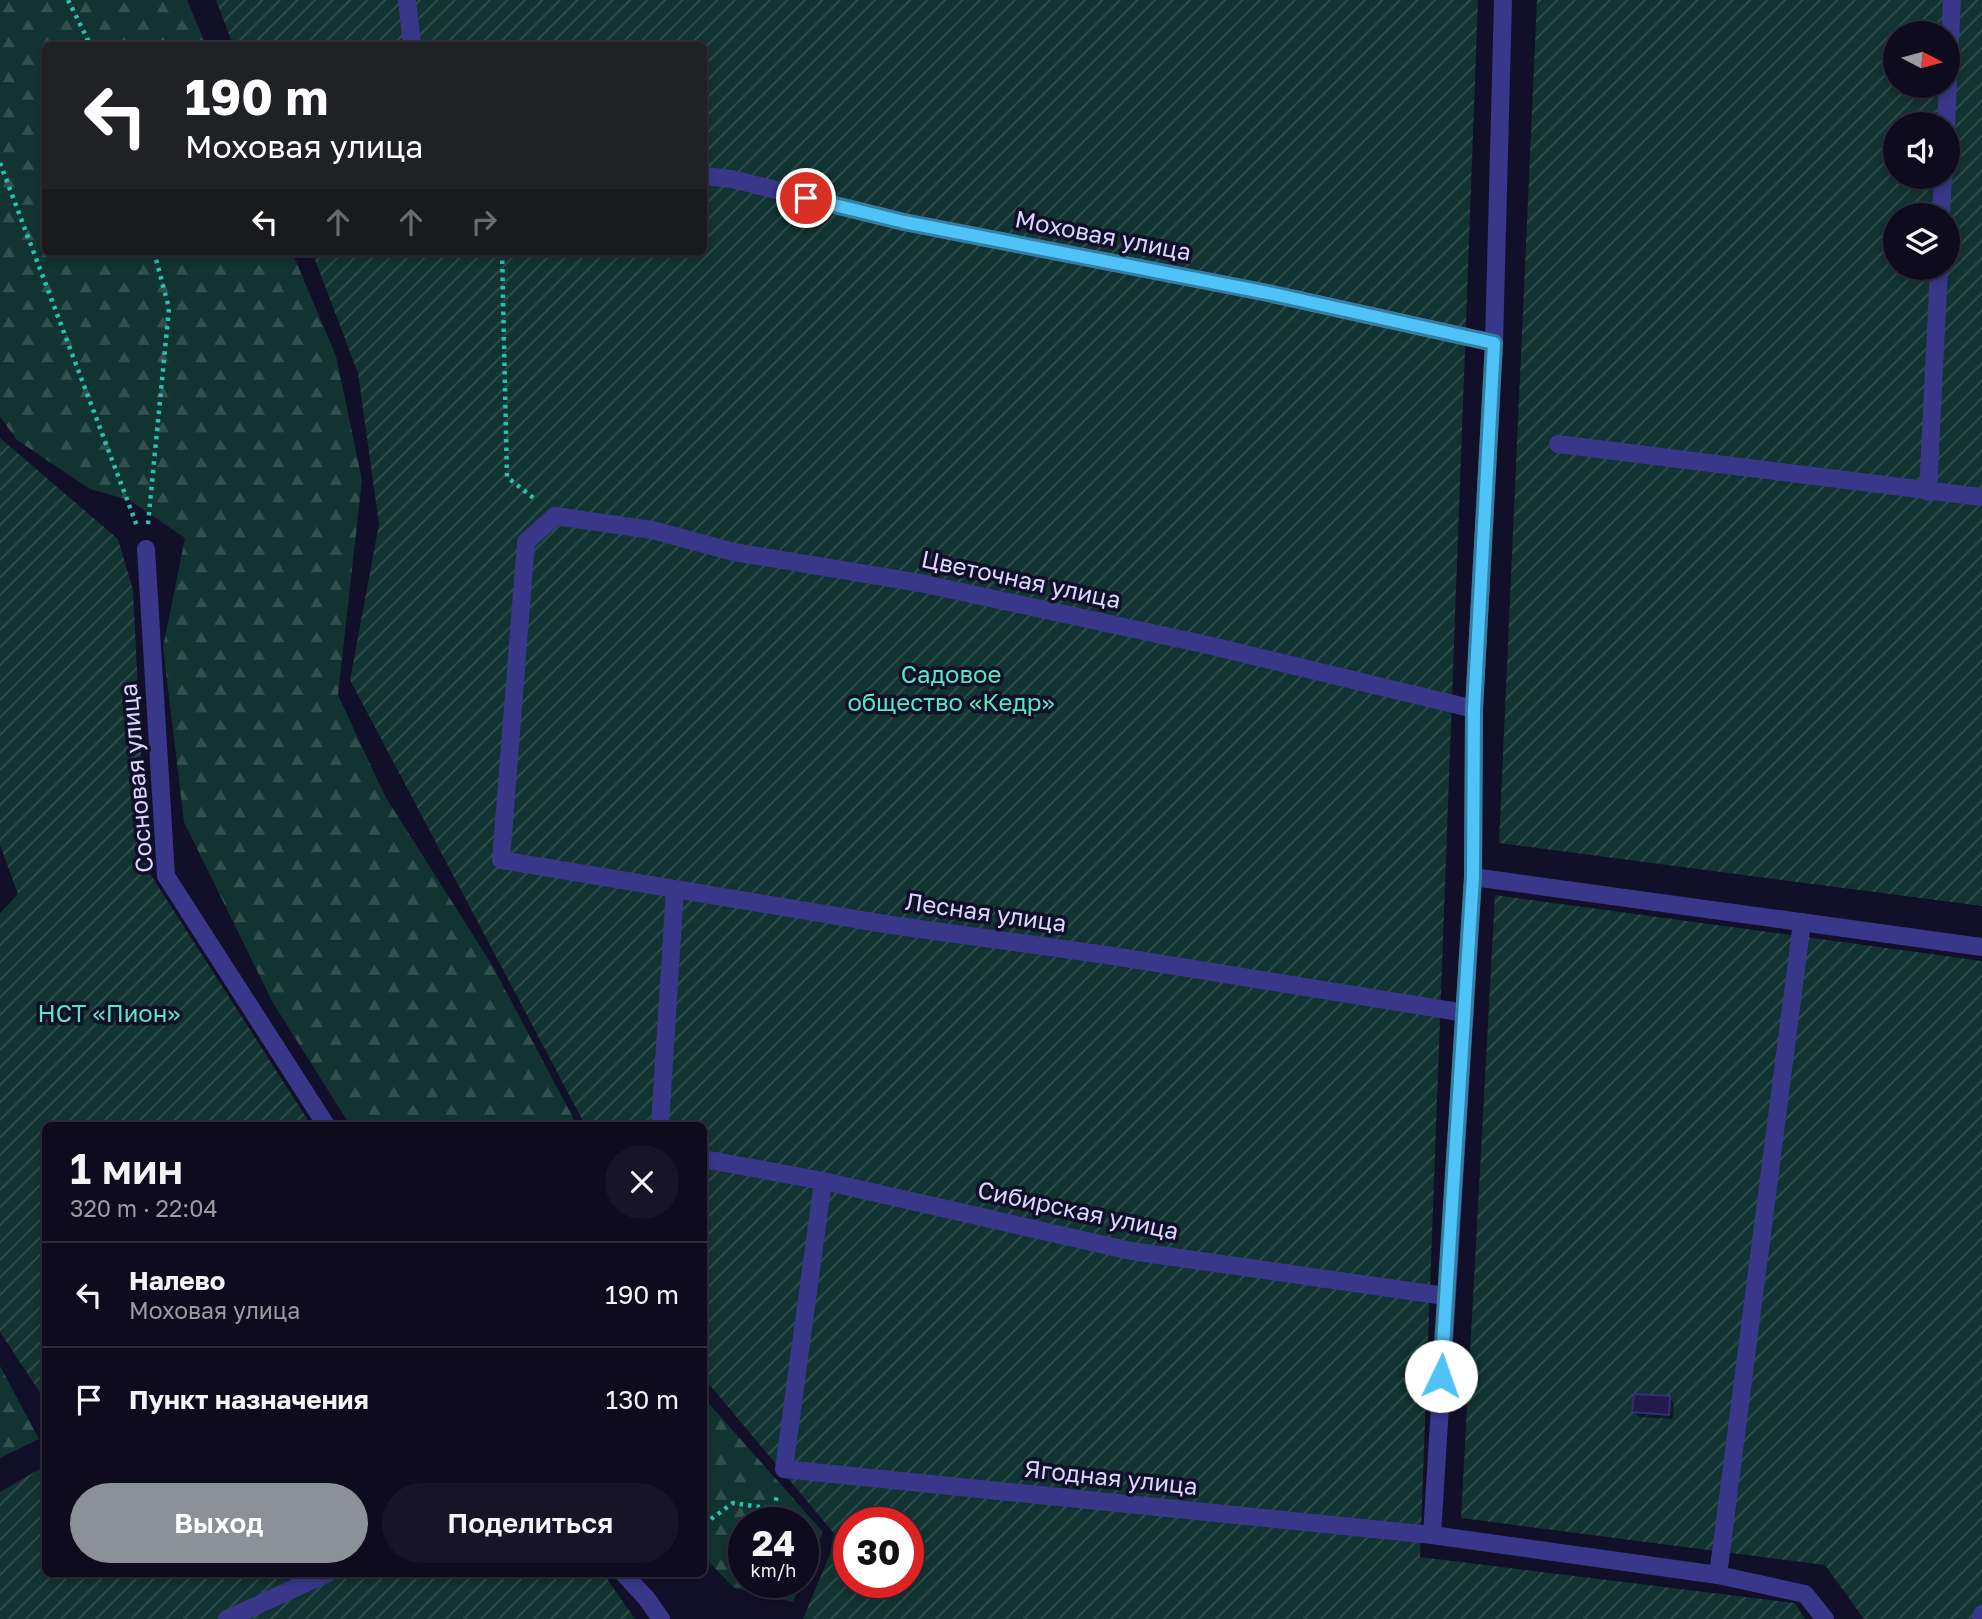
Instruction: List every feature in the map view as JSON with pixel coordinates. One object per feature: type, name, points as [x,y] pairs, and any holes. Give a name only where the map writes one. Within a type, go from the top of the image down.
[{"type":"street","points":[[407,0],[412,42]]},
{"type":"street","points":[[1432,1535],[1473,877],[1474,709],[1494,343],[1503,0]]},
{"type":"street","points":[[1951,21],[1952,0]]},
{"type":"street","name":"Моховая улица","points":[[707,176],[732,179],[904,222],[1268,293],[1494,343]]},
{"type":"street","points":[[1928,492],[1938,280]]},
{"type":"street","points":[[1558,444],[1982,497]]},
{"type":"street","name":"Цветочная улица","points":[[555,516],[652,530],[734,552],[920,583],[1208,645],[1474,709]]},
{"type":"street","name":"Лесная улица","points":[[555,516],[526,542],[501,860],[891,925],[1120,957],[1465,1013]]},
{"type":"street","name":"Сосновая улица","points":[[146,550],[166,876],[324,1122]]},
{"type":"street","points":[[1473,877],[1982,947]]},
{"type":"street","points":[[660,1122],[675,889]]},
{"type":"street","points":[[1718,1575],[1802,922]]},
{"type":"street","name":"Сибирская улица","points":[[707,1160],[823,1181],[1131,1251],[1445,1296]]},
{"type":"street","points":[[785,1469],[823,1181]]},
{"type":"street","name":"Ягодная улица","points":[[785,1469],[1432,1535],[1718,1575],[1805,1594],[1825,1619]]},
{"type":"street","points":[[228,1619],[319,1577]]},
{"type":"street","points":[[627,1577],[661,1619]]},
{"type":"path","points":[[68,0],[90,42]]},
{"type":"path","points":[[0,163],[146,550]]},
{"type":"path","points":[[146,550],[169,308],[155,256]]},
{"type":"path","points":[[502,256],[507,477],[555,516]]},
{"type":"path","points":[[707,1522],[733,1503],[773,1509],[785,1469]]},
{"type":"green space","points":[[0,0],[187,0],[205,42],[42,42],[42,256],[294,256],[336,356],[362,480],[338,695],[385,796],[492,965],[575,1122],[348,1122],[273,1003],[184,822],[163,647],[185,538],[129,500],[90,489],[17,440],[0,417]]},
{"type":"green space","name":"Садовое общество «Кедр»","points":[[216,0],[1478,0],[1420,1557],[1795,1603],[1805,1619],[803,1619],[812,1598],[819,1598],[819,1580],[833,1547],[833,1598],[924,1598],[924,1507],[833,1507],[833,1532],[819,1515],[819,1507],[812,1507],[707,1382],[707,1122],[583,1122],[350,680],[379,524],[358,373],[314,256],[707,256],[707,42],[232,42]]},
{"type":"green space","points":[[1537,0],[1982,0],[1982,906],[1499,843]]},
{"type":"green space","name":"НСТ «Пион»","points":[[0,438],[118,539],[133,590],[147,869],[309,1122],[42,1122],[42,1395],[0,1332],[0,913],[18,894],[0,845]]},
{"type":"green space","points":[[1495,895],[1982,961],[1982,1619],[1864,1619],[1825,1565],[1461,1518]]},
{"type":"green space","points":[[0,1366],[39,1439],[0,1458]]},
{"type":"green space","points":[[707,1401],[801,1507],[728,1507],[728,1582],[707,1560]]},
{"type":"green space","points":[[42,1468],[42,1577],[606,1577],[635,1619],[0,1619],[0,1492]]},
{"type":"green space","points":[[776,1598],[795,1598],[793,1602]]},
{"type":"building","points":[[1634,1394],[1670,1396],[1669,1415],[1632,1412]]},
{"type":"route","points":[[806,198],[904,222],[1268,293],[1494,343],[1474,709],[1473,877],[1441,1376]]}]
